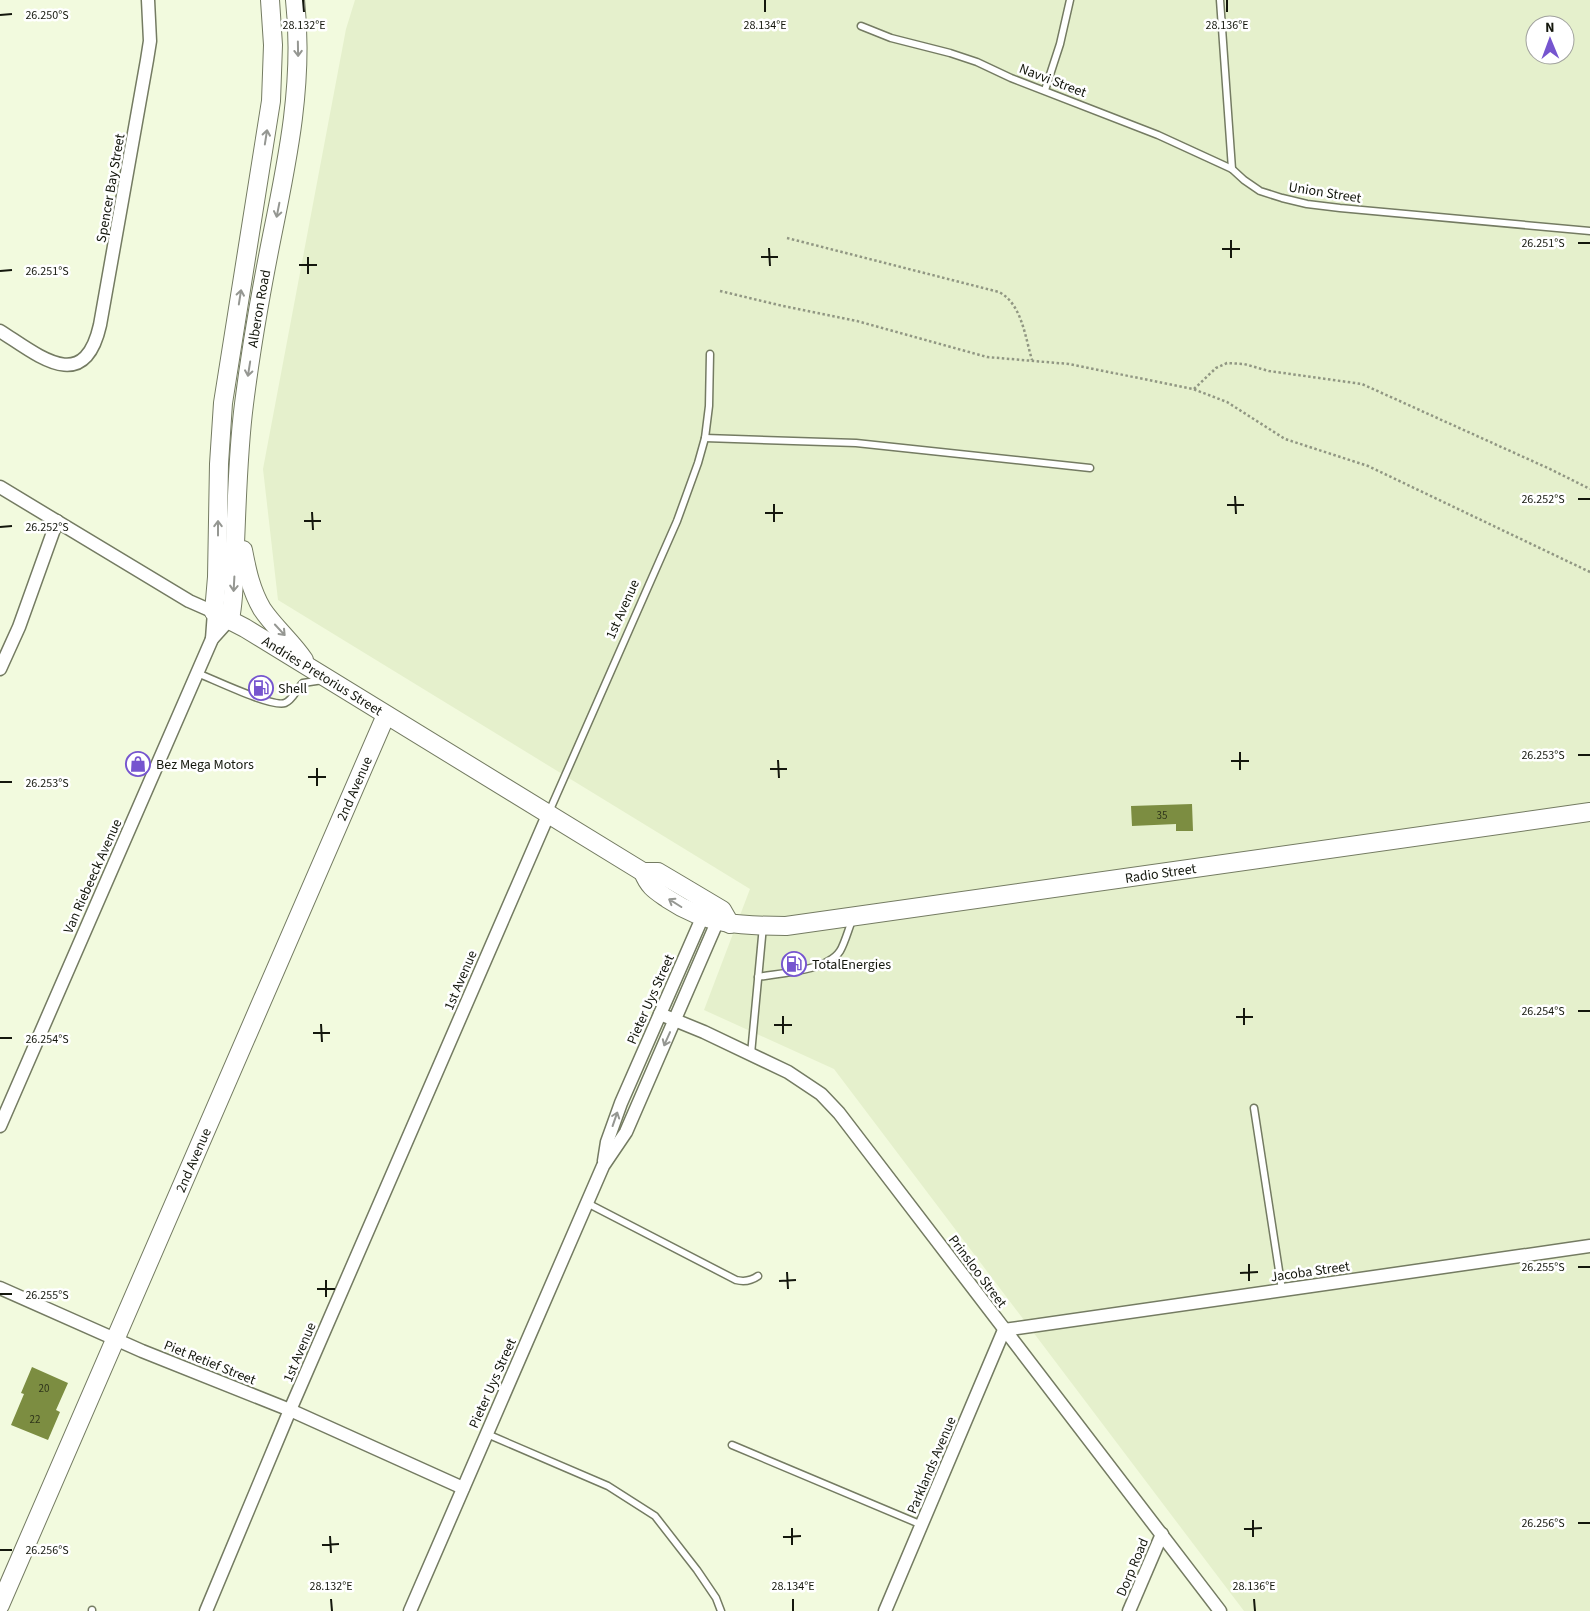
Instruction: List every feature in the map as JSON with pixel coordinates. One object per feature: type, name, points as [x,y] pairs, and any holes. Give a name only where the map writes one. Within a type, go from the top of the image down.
[{"type":"main road","name":"Alberon Road","points":[[222,615],[217,577],[219,464],[223,403],[271,101],[273,45],[270,0]]},
{"type":"main road","name":"Alberon Road","points":[[222,615],[235,584],[240,440],[248,372],[296,100],[298,60],[295,0]]},
{"type":"main road","points":[[271,101],[296,100]]},
{"type":"main road","points":[[237,504],[246,568],[255,596],[263,609],[296,649],[308,668]]},
{"type":"main road","name":"Andries Pretorius Street","points":[[222,615],[643,872],[658,872],[716,915]]},
{"type":"main road","name":"2nd Avenue","points":[[0,1605],[386,715]]},
{"type":"main road","name":"Radio Street","points":[[716,915],[763,926],[786,926],[1590,812]]},
{"type":"street","name":"Spencer Bay Street","points":[[0,331],[49,361],[61,365],[76,363],[90,354],[94,347],[100,325],[150,41],[148,0]]},
{"type":"street","name":"Andries Pretorius Street","points":[[0,487],[189,601],[222,615]]},
{"type":"street","points":[[0,670],[19,627],[57,521]]},
{"type":"street","name":"Van Riebeeck Avenue","points":[[0,1126],[222,615]]},
{"type":"street","name":"1st Avenue","points":[[206,1611],[290,1410],[549,813]]},
{"type":"street","name":"Pieter Uys Street","points":[[603,1166],[607,1142],[621,1103],[660,1014],[716,915]]},
{"type":"street","name":"Pieter Uys Street","points":[[410,1611],[603,1166],[626,1132],[674,1021],[716,915]]},
{"type":"street","name":"Prinsloo Street","points":[[660,1014],[704,1032],[788,1072],[821,1094],[839,1113],[1220,1611]]},
{"type":"street","name":"Jacoba Street","points":[[1004,1330],[1590,1246]]},
{"type":"street","name":"Piet Retief Street","points":[[0,1288],[115,1340],[290,1410],[463,1488]]},
{"type":"street","name":"Parklands Avenue","points":[[885,1611],[1004,1330]]},
{"type":"street","name":"Dorp Road","points":[[1130,1611],[1162,1534]]},
{"type":"lane","points":[[1045,90],[1057,53],[1070,0]]},
{"type":"lane","points":[[1220,0],[1232,169]]},
{"type":"lane","name":"Navvi Street","points":[[862,26],[891,38],[978,62],[1158,135],[1232,169]]},
{"type":"lane","name":"Union Street","points":[[1232,169],[1244,180],[1260,190],[1306,204],[1590,231]]},
{"type":"lane","name":"1st Avenue","points":[[549,813],[677,521],[698,463],[705,438],[709,406],[710,354]]},
{"type":"lane","points":[[705,438],[856,443],[1090,468]]},
{"type":"lane","points":[[197,673],[264,700],[280,704],[288,702],[303,683],[328,680]]},
{"type":"lane","points":[[758,977],[815,967],[830,961],[840,951],[853,917]]},
{"type":"lane","points":[[751,1054],[763,926]]},
{"type":"lane","points":[[1254,1108],[1282,1290]]},
{"type":"lane","points":[[587,1203],[736,1280],[743,1281],[758,1276]]},
{"type":"lane","points":[[486,1434],[608,1486],[655,1516],[697,1570],[716,1598],[721,1611]]},
{"type":"lane","points":[[732,1445],[922,1525]]},
{"type":"path","points":[[787,238],[1000,292],[1007,296],[1017,310],[1032,360]]},
{"type":"path","points":[[720,291],[857,321],[987,356],[1069,364],[1193,389],[1227,402],[1285,439],[1368,466],[1590,572]]},
{"type":"path","points":[[1193,389],[1216,368],[1223,364],[1231,363],[1244,364],[1269,371],[1362,384],[1590,489]]},
{"type":"shaded area","points":[[355,0],[1590,0],[1590,1611],[1244,1611],[834,1069],[704,1010],[750,889],[278,600],[263,469],[346,29]]},
{"type":"building","points":[[1192,804],[1193,831],[1176,831],[1176,824],[1132,826],[1131,806]]},
{"type":"building","points":[[32,1367],[68,1383],[56,1410],[60,1412],[48,1440],[11,1425],[24,1394],[21,1393]]},
{"type":"place","name":"Shell","points":[[261,688]]},
{"type":"place","name":"Bez Mega Motors","points":[[138,764]]},
{"type":"place","name":"TotalEnergies","points":[[794,964]]}]
